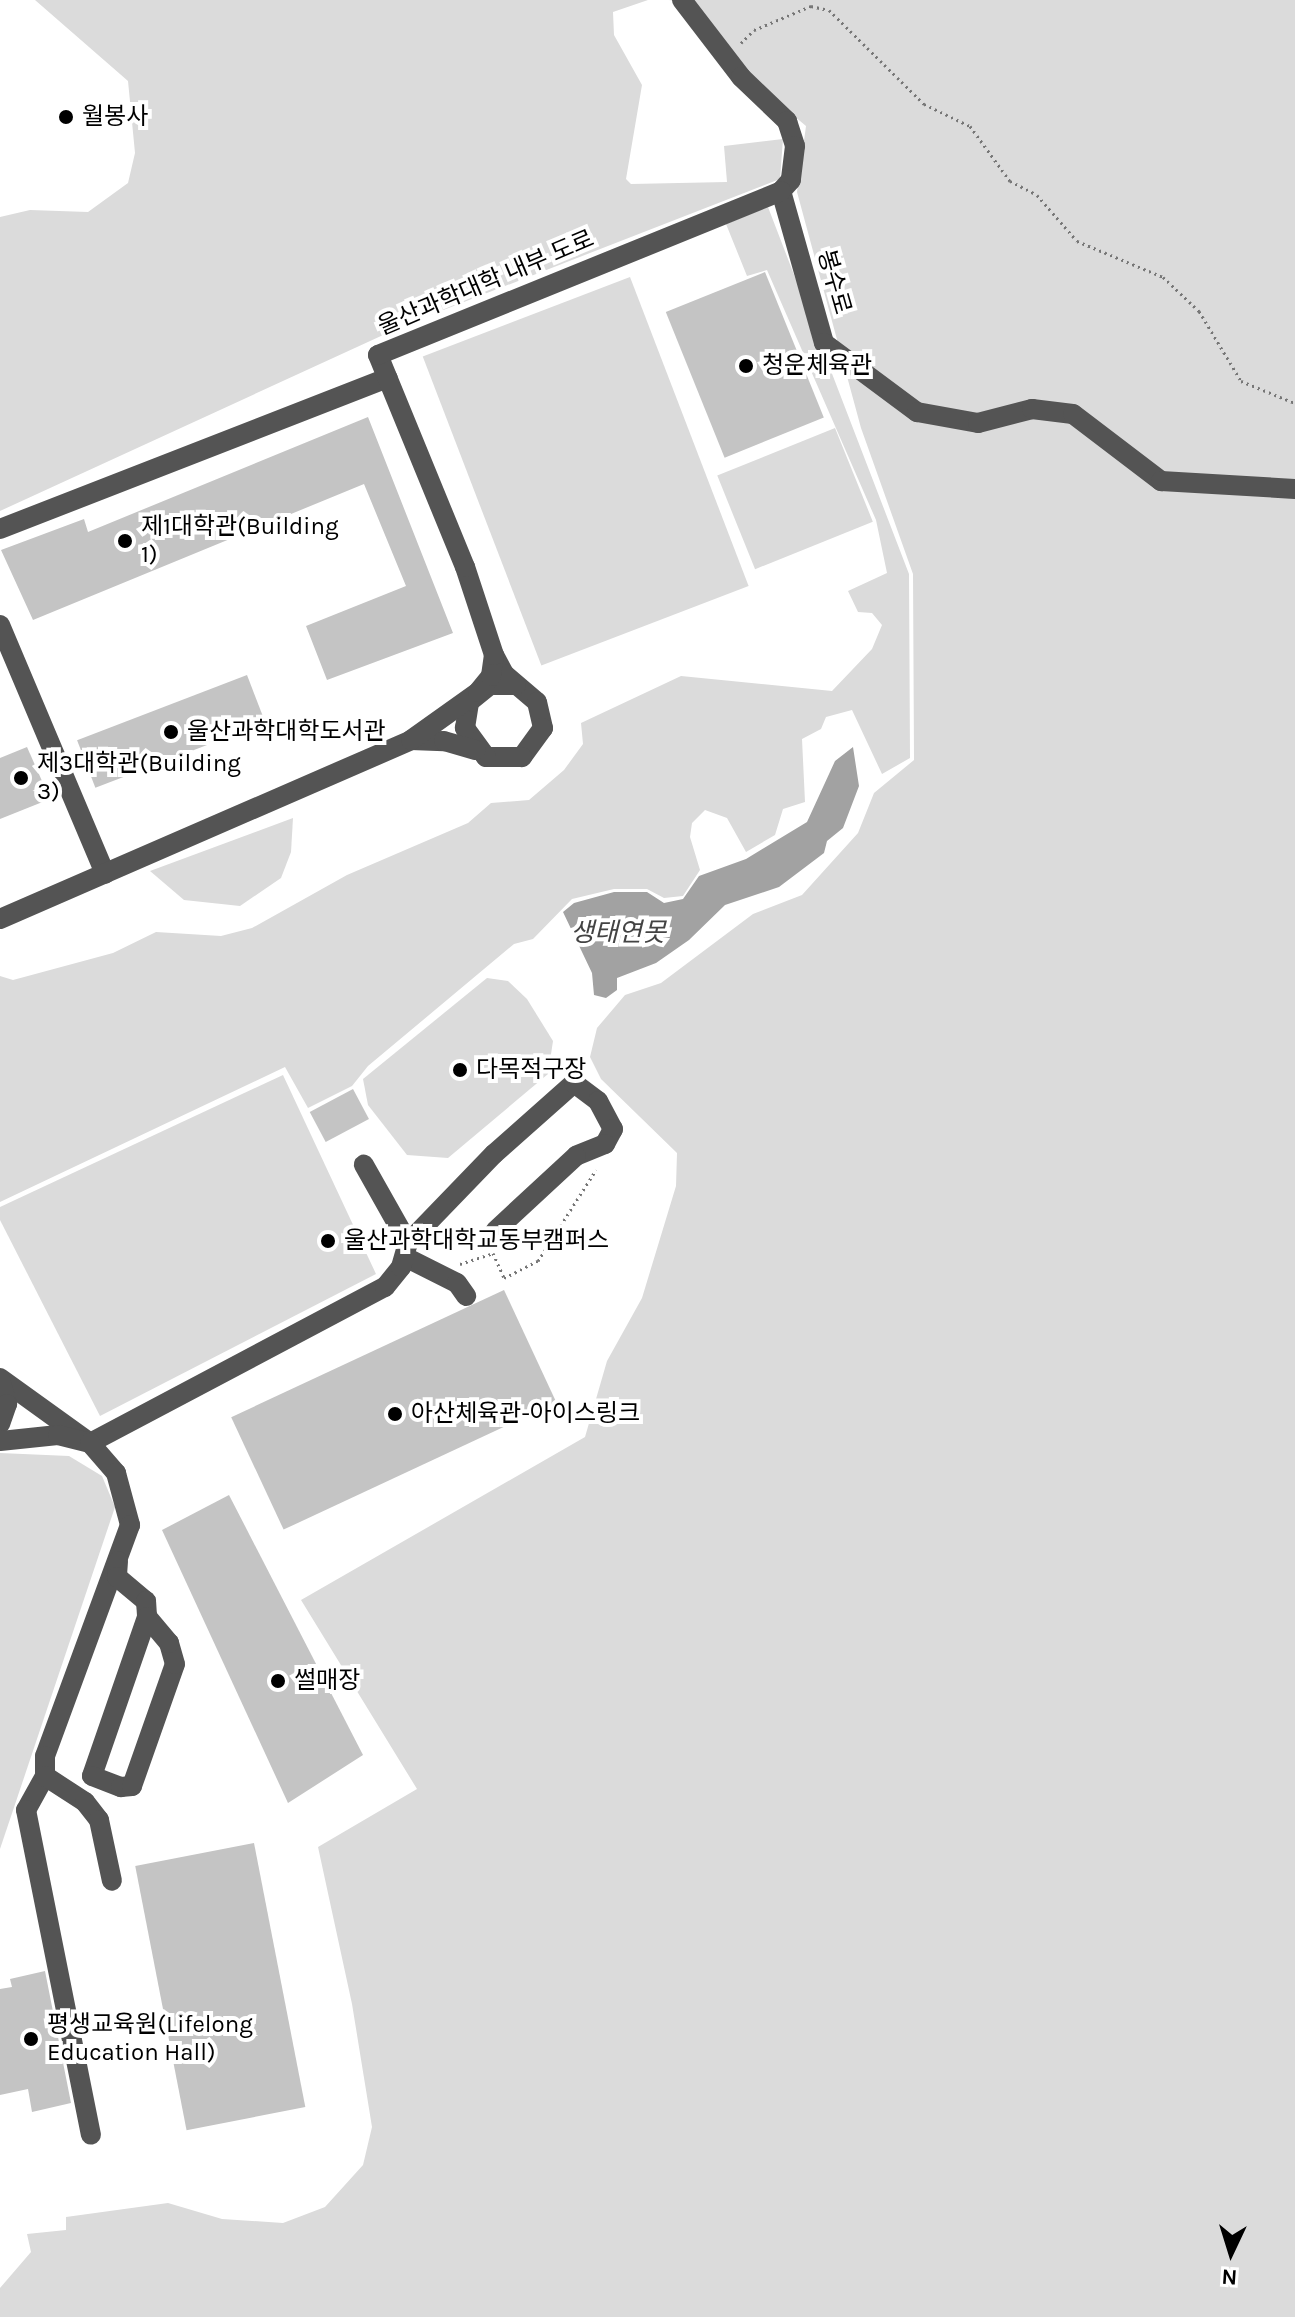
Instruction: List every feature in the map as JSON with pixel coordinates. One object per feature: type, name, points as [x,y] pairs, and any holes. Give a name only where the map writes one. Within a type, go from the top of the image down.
[{"type":"street","points":[[682,0],[719,48],[787,121],[795,146],[791,180],[781,191]]},
{"type":"street","name":"울산과학대학 내부 도로","points":[[516,685],[494,655],[465,567],[378,355],[781,191]]},
{"type":"street","name":"봉수로","points":[[781,191],[824,343],[917,412],[978,423],[1032,409],[1073,414],[1161,481],[1295,489]]},
{"type":"street","points":[[0,529],[388,378]]},
{"type":"street","points":[[0,625],[105,874]]},
{"type":"street","points":[[476,750],[465,728],[465,715],[491,676],[494,655]]},
{"type":"street","points":[[0,919],[411,740],[478,692],[503,683],[516,685],[537,702],[543,728],[539,740],[510,761],[444,741],[411,740]]},
{"type":"street","points":[[0,1441],[58,1435],[90,1443],[385,1287],[406,1250],[494,1154],[574,1083],[598,1101],[613,1129],[605,1144],[576,1156],[495,1231]]},
{"type":"street","points":[[364,1165],[406,1250],[444,1274],[466,1296]]},
{"type":"street","points":[[0,1378],[90,1443],[116,1473],[130,1525],[45,1756],[45,1776],[26,1810],[91,2135]]},
{"type":"street","points":[[0,1378],[7,1404],[0,1424]]},
{"type":"street","points":[[118,1557],[117,1577],[146,1601],[147,1617],[92,1776],[100,1782],[132,1786],[175,1664],[169,1643],[147,1617]]},
{"type":"street","points":[[45,1776],[85,1802],[99,1820],[112,1881]]},
{"type":"path","points":[[719,48],[730,49],[754,30],[811,6],[829,10],[924,104],[970,126],[1010,181],[1037,195],[1062,230],[1077,241],[1163,277],[1199,311],[1241,381],[1295,403]]},
{"type":"path","points":[[444,1274],[493,1253],[504,1278],[538,1261],[598,1168],[605,1144]]},
{"type":"shaded area","points":[[35,0],[648,0],[613,12],[614,35],[642,85],[626,179],[631,184],[727,182],[724,146],[783,139],[780,179],[405,325],[0,511],[0,217],[30,210],[88,212],[128,183],[135,153],[128,81]]},
{"type":"shaded area","points":[[669,0],[1295,0],[1295,2317],[0,2317],[0,2288],[31,2252],[27,2234],[66,2230],[66,2217],[168,2203],[222,2219],[283,2223],[325,2207],[363,2165],[372,2127],[352,2004],[318,1847],[417,1789],[301,1600],[585,1437],[607,1361],[642,1298],[676,1186],[677,1153],[601,1079],[590,1057],[597,1028],[625,995],[661,983],[753,914],[802,895],[858,833],[874,793],[914,760],[913,574],[861,428],[797,192],[806,126],[749,78],[692,4]]},
{"type":"shaded area","points":[[768,207],[909,574],[910,758],[882,774],[852,710],[826,717],[821,729],[802,739],[805,802],[783,809],[775,835],[746,852],[727,818],[705,810],[692,823],[690,837],[700,870],[683,896],[664,898],[647,889],[614,889],[572,899],[533,939],[514,944],[368,1066],[352,1086],[308,1108],[285,1067],[0,1202],[0,976],[13,980],[113,953],[156,932],[221,936],[252,928],[347,875],[468,823],[491,803],[529,800],[564,770],[583,744],[581,723],[681,676],[832,691],[872,649],[882,625],[872,613],[858,612],[848,591],[887,573],[876,520],[767,270],[747,276],[726,224]]},
{"type":"shaded area","points":[[630,277],[749,586],[541,666],[423,357]]},
{"type":"shaded area","points":[[835,428],[873,522],[755,569],[717,476]]},
{"type":"shaded area","points":[[293,818],[291,852],[281,878],[240,906],[184,900],[150,871]]},
{"type":"shaded area","name":"다목적구장","points":[[487,978],[508,981],[527,999],[553,1041],[548,1074],[448,1158],[407,1155],[368,1105],[363,1079]]},
{"type":"shaded area","points":[[283,1075],[376,1274],[100,1416],[0,1220],[0,1207]]},
{"type":"shaded area","points":[[0,1453],[69,1456],[102,1476],[115,1507],[0,1849]]},
{"type":"water","name":"생태연못","points":[[853,747],[859,786],[843,828],[827,841],[824,853],[779,887],[725,905],[689,940],[656,963],[617,978],[617,990],[606,998],[594,995],[592,973],[563,912],[574,903],[614,892],[647,892],[664,903],[683,899],[699,876],[746,859],[807,822],[835,761]]},
{"type":"building","name":"청운체육관","points":[[765,272],[824,418],[725,458],[666,312]]},
{"type":"building","name":"제1대학관(Building 1)","points":[[368,417],[453,633],[327,680],[306,626],[406,586],[364,484],[33,620],[1,550],[84,519],[88,532]]},
{"type":"building","name":"울산과학대학도서관","points":[[247,675],[265,723],[95,788],[77,740]]},
{"type":"building","name":"제3대학관(Building 3)","points":[[27,747],[50,799],[0,819],[0,758]]},
{"type":"building","points":[[353,1089],[369,1119],[326,1142],[310,1112]]},
{"type":"building","name":"아산체육관-아이스링크","points":[[504,1290],[556,1402],[284,1530],[231,1417]]},
{"type":"building","name":"썰매장","points":[[229,1495],[363,1755],[288,1803],[162,1530]]},
{"type":"building","points":[[254,1843],[305,2107],[187,2130],[135,1866]]},
{"type":"building","name":"평생교육원(Lifelong Education Hall)","points":[[45,1971],[71,2103],[32,2112],[28,2089],[0,2095],[0,1989],[12,1987],[10,1979]]},
{"type":"place","name":"월봉사","points":[[66,117]]},
{"type":"place","name":"청운체육관","points":[[746,366]]},
{"type":"place","name":"제1대학관(Building 1)","points":[[125,541]]},
{"type":"place","name":"울산과학대학도서관","points":[[171,732]]},
{"type":"place","name":"제3대학관(Building 3)","points":[[21,778]]},
{"type":"place","name":"다목적구장","points":[[460,1070]]},
{"type":"place","name":"울산과학대학교동부캠퍼스","points":[[328,1241]]},
{"type":"place","name":"아산체육관-아이스링크","points":[[395,1414]]},
{"type":"place","name":"썰매장","points":[[278,1681]]},
{"type":"place","name":"평생교육원(Lifelong Education Hall)","points":[[31,2039]]}]
